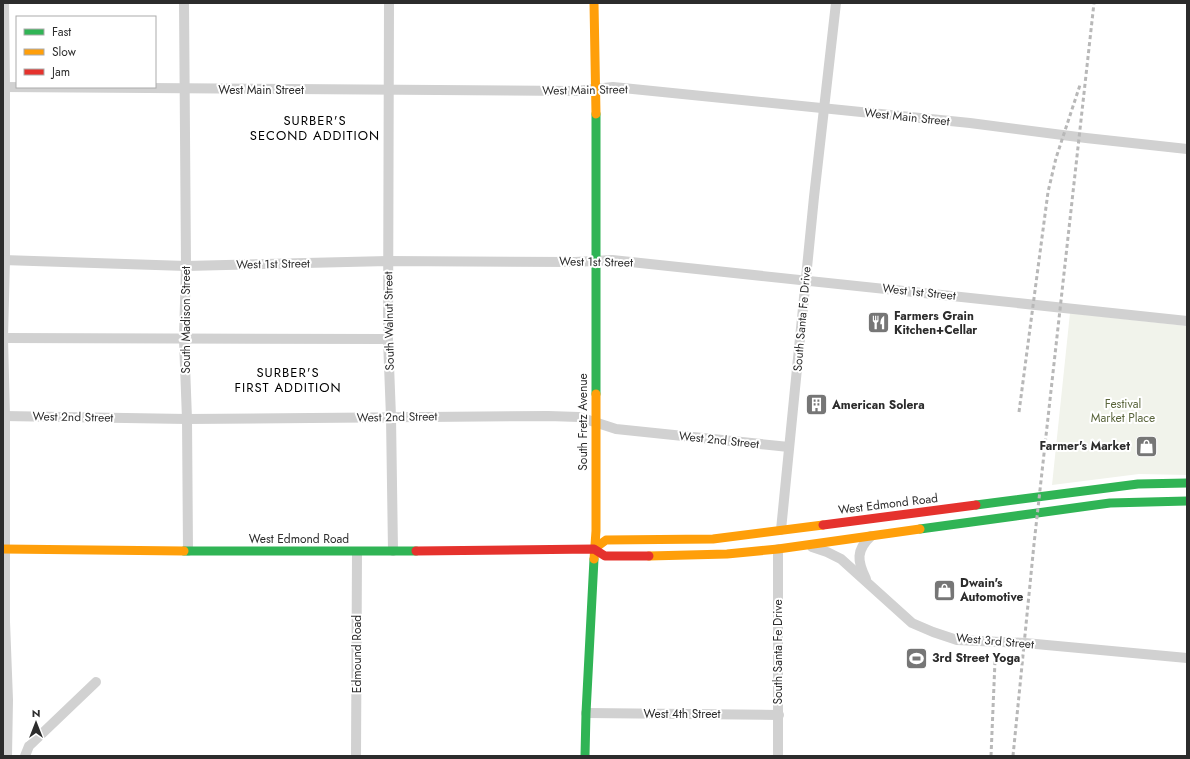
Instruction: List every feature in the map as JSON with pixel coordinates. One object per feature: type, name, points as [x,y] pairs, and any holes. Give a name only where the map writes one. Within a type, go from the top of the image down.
[{"type":"main road","name":"South Fretz Avenue","points":[[585,756],[596,531],[596,88],[594,3]]},
{"type":"main road","name":"West Edmond Road","points":[[594,549],[606,540],[713,539],[1138,484],[1168,482],[1187,483]]},
{"type":"main road","name":"West Edmond Road","points":[[4,549],[357,552],[594,549],[605,556],[727,554],[778,549],[1110,503],[1187,501]]},
{"type":"street","points":[[4,3],[3,338],[7,756]]},
{"type":"street","name":"South Madison Street","points":[[184,3],[186,266],[184,339],[188,419],[188,551]]},
{"type":"street","name":"South Walnut Street","points":[[389,3],[388,338],[393,551]]},
{"type":"street","name":"South Santa Fe Drive","points":[[781,530],[805,280],[836,3]]},
{"type":"street","name":"West Main Street","points":[[4,88],[576,91],[613,87],[970,123],[1086,138],[1187,148]]},
{"type":"street","name":"West 1st Street","points":[[4,260],[186,266],[388,261],[612,260],[1187,321]]},
{"type":"street","points":[[3,338],[388,338]]},
{"type":"street","name":"West 2nd Street","points":[[4,416],[188,419],[548,416],[579,418],[616,429],[789,447]]},
{"type":"street","name":"West 3rd Street","points":[[868,582],[859,562],[859,551],[865,542],[872,536]]},
{"type":"street","name":"West 3rd Street","points":[[799,545],[815,547],[841,559],[912,623],[957,640],[1025,643],[1187,658]]},
{"type":"street","name":"South Santa Fe Drive","points":[[778,549],[778,756]]},
{"type":"street","name":"Edmound Road","points":[[356,756],[357,552]]},
{"type":"street","points":[[25,756],[29,746],[96,682]]},
{"type":"street","name":"West 4th Street","points":[[586,714],[779,715]]},
{"type":"green space","name":"Festival Market Place","points":[[1070,313],[1187,326],[1187,475],[1139,474],[1052,485]]},
{"type":"railway","points":[[1013,756],[1034,544],[1094,3]]},
{"type":"railway","points":[[1019,412],[1048,192],[1056,158],[1080,85]]},
{"type":"railway","points":[[991,756],[995,661]]},
{"type":"traffic: fast","points":[[596,114],[596,394]]},
{"type":"traffic: fast","points":[[976,505],[1138,484],[1187,483]]},
{"type":"traffic: fast","points":[[920,529],[1110,503],[1187,501]]},
{"type":"traffic: fast","points":[[184,551],[416,551]]},
{"type":"traffic: fast","points":[[585,756],[594,559]]},
{"type":"traffic: slow","points":[[594,3],[596,114]]},
{"type":"traffic: slow","points":[[594,559],[596,531],[596,394]]},
{"type":"traffic: slow","points":[[594,549],[606,540],[713,539],[823,525]]},
{"type":"traffic: slow","points":[[649,556],[727,554],[778,549],[920,529]]},
{"type":"traffic: slow","points":[[3,549],[184,551]]},
{"type":"traffic: jam","points":[[823,525],[976,505]]},
{"type":"traffic: jam","points":[[416,551],[594,549],[605,556],[649,556]]},
{"type":"place","name":"Farmers Grain Kitchen+Cellar","points":[[878,323]]},
{"type":"place","name":"American Solera","points":[[816,405]]},
{"type":"place","name":"Farmer's Market","points":[[1146,446]]},
{"type":"place","name":"Dwain's Automotive","points":[[945,590]]},
{"type":"place","name":"3rd Street Yoga","points":[[916,658]]},
{"type":"district","name":"SURBER'S SECOND ADDITION","points":[[315,128]]},
{"type":"district","name":"SURBER'S FIRST ADDITION","points":[[288,380]]}]
